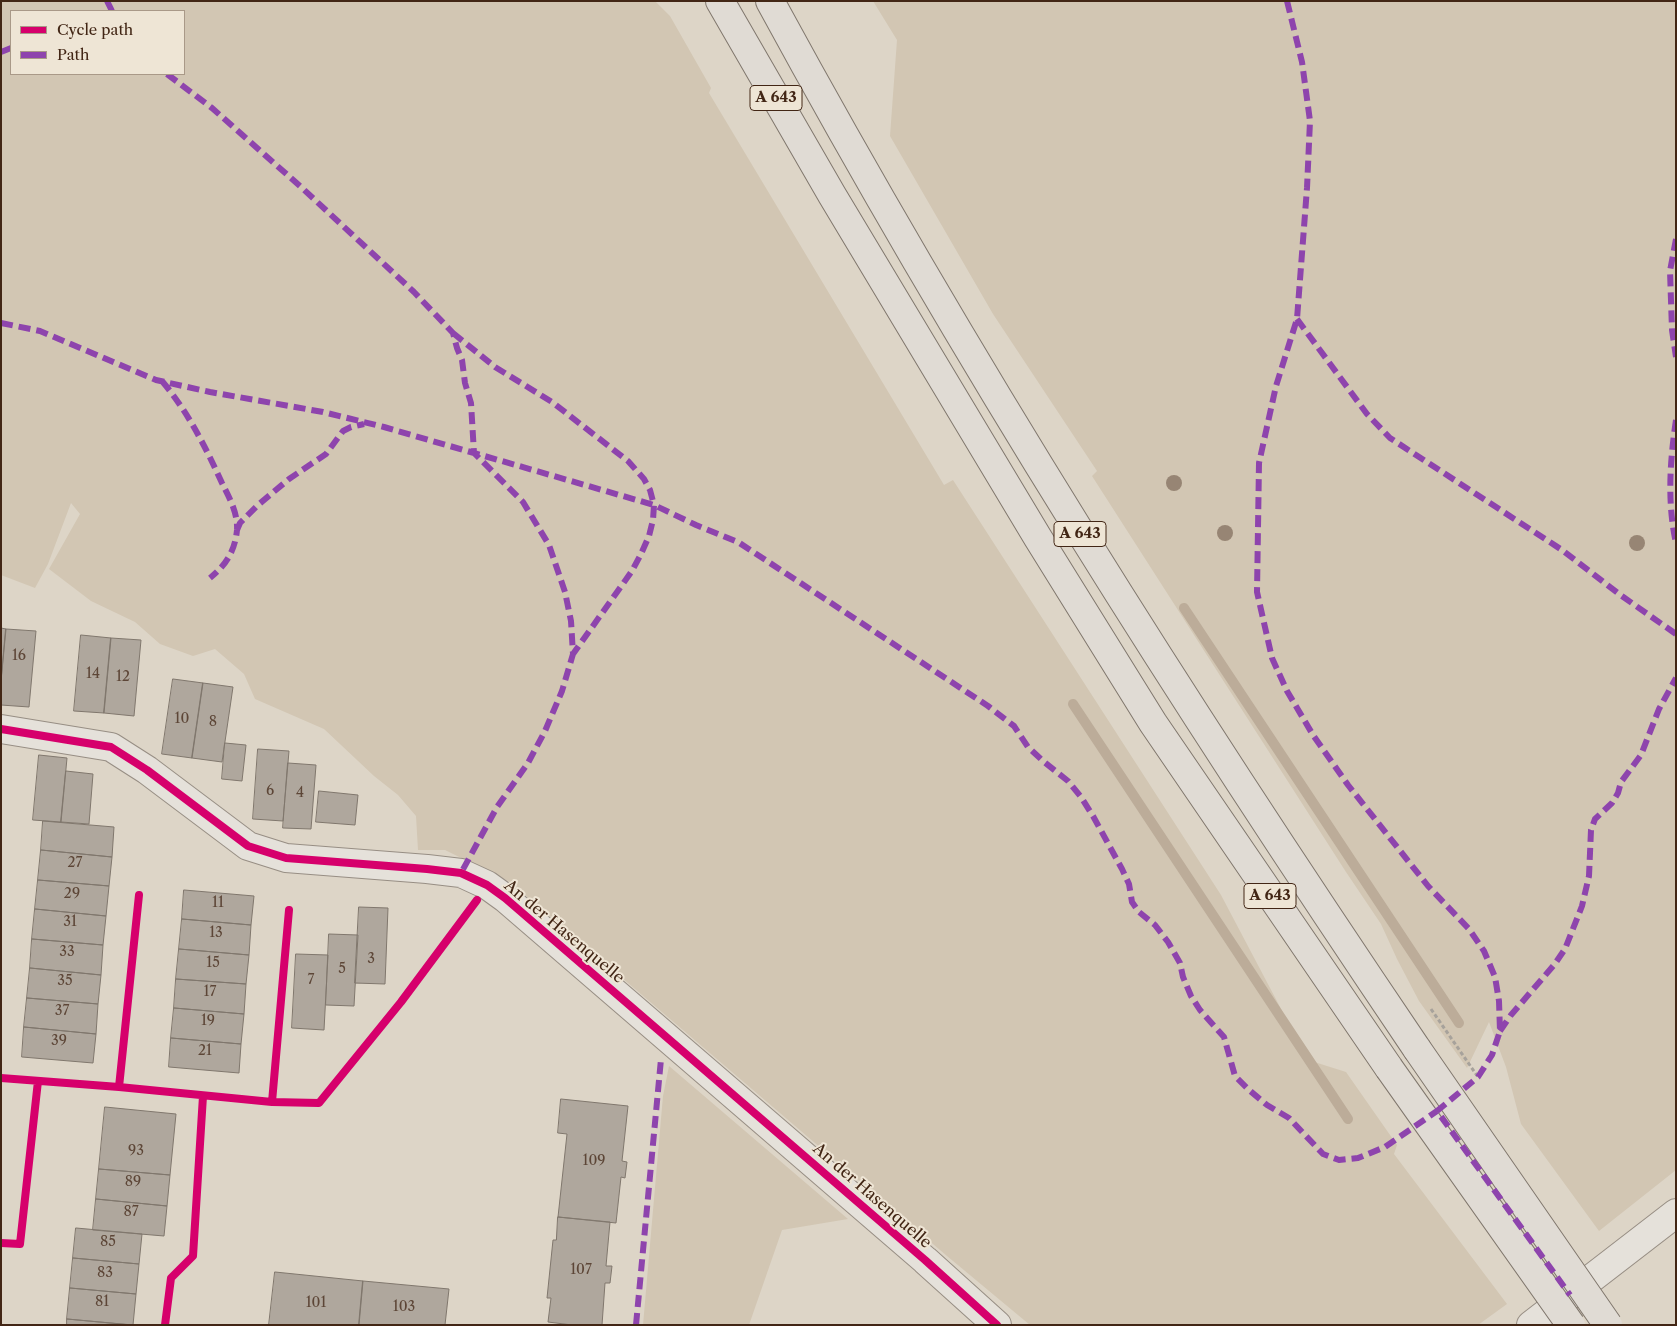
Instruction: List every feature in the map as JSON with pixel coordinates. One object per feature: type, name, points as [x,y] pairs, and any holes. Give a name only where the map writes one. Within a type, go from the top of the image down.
[{"type":"highway","name":"A 643","points":[[720,1],[832,194],[1038,538],[1148,715],[1389,1068],[1571,1325]]},
{"type":"highway","name":"A 643","points":[[770,1],[824,101],[1068,515],[1310,890],[1417,1049],[1608,1325]]},
{"type":"street","name":"An der Hasenquelle","points":[[1,729],[111,747],[147,770],[248,846],[286,858],[427,869],[461,874],[486,885],[511,902],[925,1260],[996,1325]]},
{"type":"street","points":[[1531,1325],[1676,1213]]},
{"type":"path","points":[[1431,1009],[1478,1077]]},
{"type":"shaded area","points":[[1,1],[655,1],[670,16],[711,88],[709,93],[944,485],[953,480],[1221,895],[1308,1060],[1346,1072],[1397,1145],[1394,1154],[1507,1304],[1478,1325],[1030,1325],[510,882],[445,850],[418,850],[416,816],[398,795],[374,776],[324,729],[255,699],[244,674],[215,649],[193,656],[160,644],[135,622],[91,601],[49,569],[80,514],[71,503],[48,564],[35,588],[1,575]]},
{"type":"shaded area","points":[[873,1],[1676,1],[1676,1170],[1599,1231],[1521,1124],[1506,1067],[1489,1022],[1467,1068],[1419,1001],[1381,924],[1092,476],[1097,471],[993,314],[890,136],[897,40]]},
{"type":"shaded area","points":[[669,1066],[848,1219],[782,1230],[749,1325],[643,1325],[663,1096]]},
{"type":"building","points":[[1,628],[6,629],[1,681]]},
{"type":"building","points":[[6,629],[36,631],[29,707],[1,705],[1,681]]},
{"type":"building","points":[[81,635],[111,638],[104,713],[74,711]]},
{"type":"building","points":[[111,638],[141,640],[134,716],[104,713]]},
{"type":"building","points":[[173,679],[203,683],[192,758],[162,754]]},
{"type":"building","points":[[203,683],[233,687],[222,762],[192,758]]},
{"type":"building","points":[[225,743],[246,745],[242,781],[222,779]]},
{"type":"building","points":[[258,749],[289,751],[283,821],[253,819]]},
{"type":"building","points":[[39,755],[67,758],[61,822],[33,820]]},
{"type":"building","points":[[288,763],[316,765],[311,829],[283,828]]},
{"type":"building","points":[[66,771],[93,774],[89,824],[61,822]]},
{"type":"building","points":[[319,791],[358,795],[355,825],[316,822]]},
{"type":"building","points":[[43,821],[114,827],[112,857],[41,850]]},
{"type":"building","points":[[41,850],[112,857],[109,886],[38,880]]},
{"type":"building","points":[[38,880],[109,886],[106,916],[35,909]]},
{"type":"building","points":[[184,890],[254,896],[251,925],[182,919]]},
{"type":"building","points":[[359,907],[388,908],[385,984],[355,983]]},
{"type":"building","points":[[35,909],[106,916],[103,945],[32,939]]},
{"type":"building","points":[[182,919],[251,925],[249,955],[179,949]]},
{"type":"building","points":[[329,934],[358,935],[354,1006],[326,1005]]},
{"type":"building","points":[[32,939],[103,945],[101,975],[30,968]]},
{"type":"building","points":[[179,949],[249,955],[246,984],[176,979]]},
{"type":"building","points":[[296,954],[328,955],[324,1030],[292,1028]]},
{"type":"building","points":[[30,968],[101,975],[98,1004],[27,998]]},
{"type":"building","points":[[176,979],[246,984],[244,1014],[174,1008]]},
{"type":"building","points":[[27,998],[98,1004],[96,1034],[24,1027]]},
{"type":"building","points":[[174,1008],[244,1014],[241,1044],[171,1038]]},
{"type":"building","points":[[24,1027],[96,1034],[93,1063],[22,1057]]},
{"type":"building","points":[[171,1038],[241,1044],[239,1073],[169,1067]]},
{"type":"building","points":[[561,1099],[628,1106],[622,1161],[627,1162],[625,1178],[621,1177],[616,1223],[558,1217],[567,1134],[558,1133]]},
{"type":"building","points":[[105,1107],[176,1114],[170,1175],[99,1169]]},
{"type":"building","points":[[99,1169],[170,1175],[167,1206],[96,1199]]},
{"type":"building","points":[[96,1199],[167,1206],[164,1236],[93,1230]]},
{"type":"building","points":[[558,1217],[610,1222],[606,1266],[612,1266],[610,1283],[605,1283],[602,1325],[572,1325],[548,1322],[551,1298],[547,1298],[553,1240],[556,1240]]},
{"type":"building","points":[[76,1228],[142,1234],[139,1264],[73,1258]]},
{"type":"building","points":[[73,1258],[139,1264],[136,1294],[70,1288]]},
{"type":"building","points":[[275,1272],[363,1281],[359,1325],[269,1325]]},
{"type":"building","points":[[363,1281],[449,1289],[445,1325],[359,1325]]},
{"type":"building","points":[[70,1288],[136,1294],[133,1325],[67,1319]]},
{"type":"building","points":[[67,1319],[131,1325],[67,1325]]},
{"type":"waterway","points":[[1184,608],[1459,1023]]},
{"type":"waterway","points":[[1073,704],[1348,1119]]},
{"type":"marked path","points":[[107,1],[112,10]]},
{"type":"marked path","points":[[1287,1],[1302,62],[1310,121],[1307,188],[1297,319],[1276,386],[1259,463],[1257,592],[1272,658],[1287,691],[1313,735],[1348,785],[1428,886],[1469,929],[1484,951],[1495,977],[1499,1001],[1500,1031],[1492,1055],[1478,1077],[1437,1111],[1570,1295]]},
{"type":"marked path","points":[[1,52],[10,48]]},
{"type":"marked path","points":[[168,75],[212,108],[301,187],[414,292],[453,333],[462,360],[465,383],[471,403],[474,453],[523,502],[549,545],[565,592],[571,621],[573,654],[562,691],[545,731],[528,763],[497,807],[461,873]]},
{"type":"marked path","points":[[1676,239],[1670,271],[1672,330],[1676,357]]},
{"type":"marked path","points":[[1297,319],[1367,414],[1390,438],[1562,550],[1619,594],[1676,634]]},
{"type":"marked path","points":[[1,323],[40,331],[156,380],[210,392],[323,412],[384,427],[654,505],[738,542],[988,706],[1014,726],[1028,747],[1068,781],[1093,816],[1122,869],[1129,884],[1132,902],[1139,912],[1155,925],[1168,942],[1180,963],[1183,977],[1191,996],[1200,1010],[1224,1037],[1235,1076],[1267,1105],[1289,1118],[1323,1154],[1339,1160],[1358,1158],[1385,1147],[1437,1111]]},
{"type":"marked path","points":[[453,333],[495,367],[552,402],[628,461],[644,479],[650,490],[654,505],[653,520],[649,536],[641,554],[632,571],[573,654]]},
{"type":"marked path","points":[[162,381],[188,417],[235,511],[237,530],[232,551],[221,568],[210,578]]},
{"type":"marked path","points":[[1676,420],[1670,482],[1671,513],[1676,543]]},
{"type":"marked path","points":[[237,530],[240,523],[258,505],[289,479],[326,454],[343,431],[364,424]]},
{"type":"marked path","points":[[1500,1031],[1565,949],[1582,906],[1589,876],[1591,830],[1595,819],[1612,803],[1618,793],[1621,782],[1641,755],[1659,709],[1676,678]]},
{"type":"marked path","points":[[636,1325],[661,1059]]},
{"type":"cycle path","points":[[1,729],[111,747],[147,770],[248,846],[286,858],[461,873],[487,885],[505,898],[925,1260],[997,1325]]},
{"type":"cycle path","points":[[119,1087],[139,895]]},
{"type":"cycle path","points":[[1,1078],[272,1102],[319,1103],[401,1002],[477,900]]},
{"type":"cycle path","points":[[272,1102],[289,910]]},
{"type":"cycle path","points":[[1,1243],[20,1244],[38,1081]]},
{"type":"cycle path","points":[[165,1325],[171,1278],[193,1256],[203,1096]]}]
